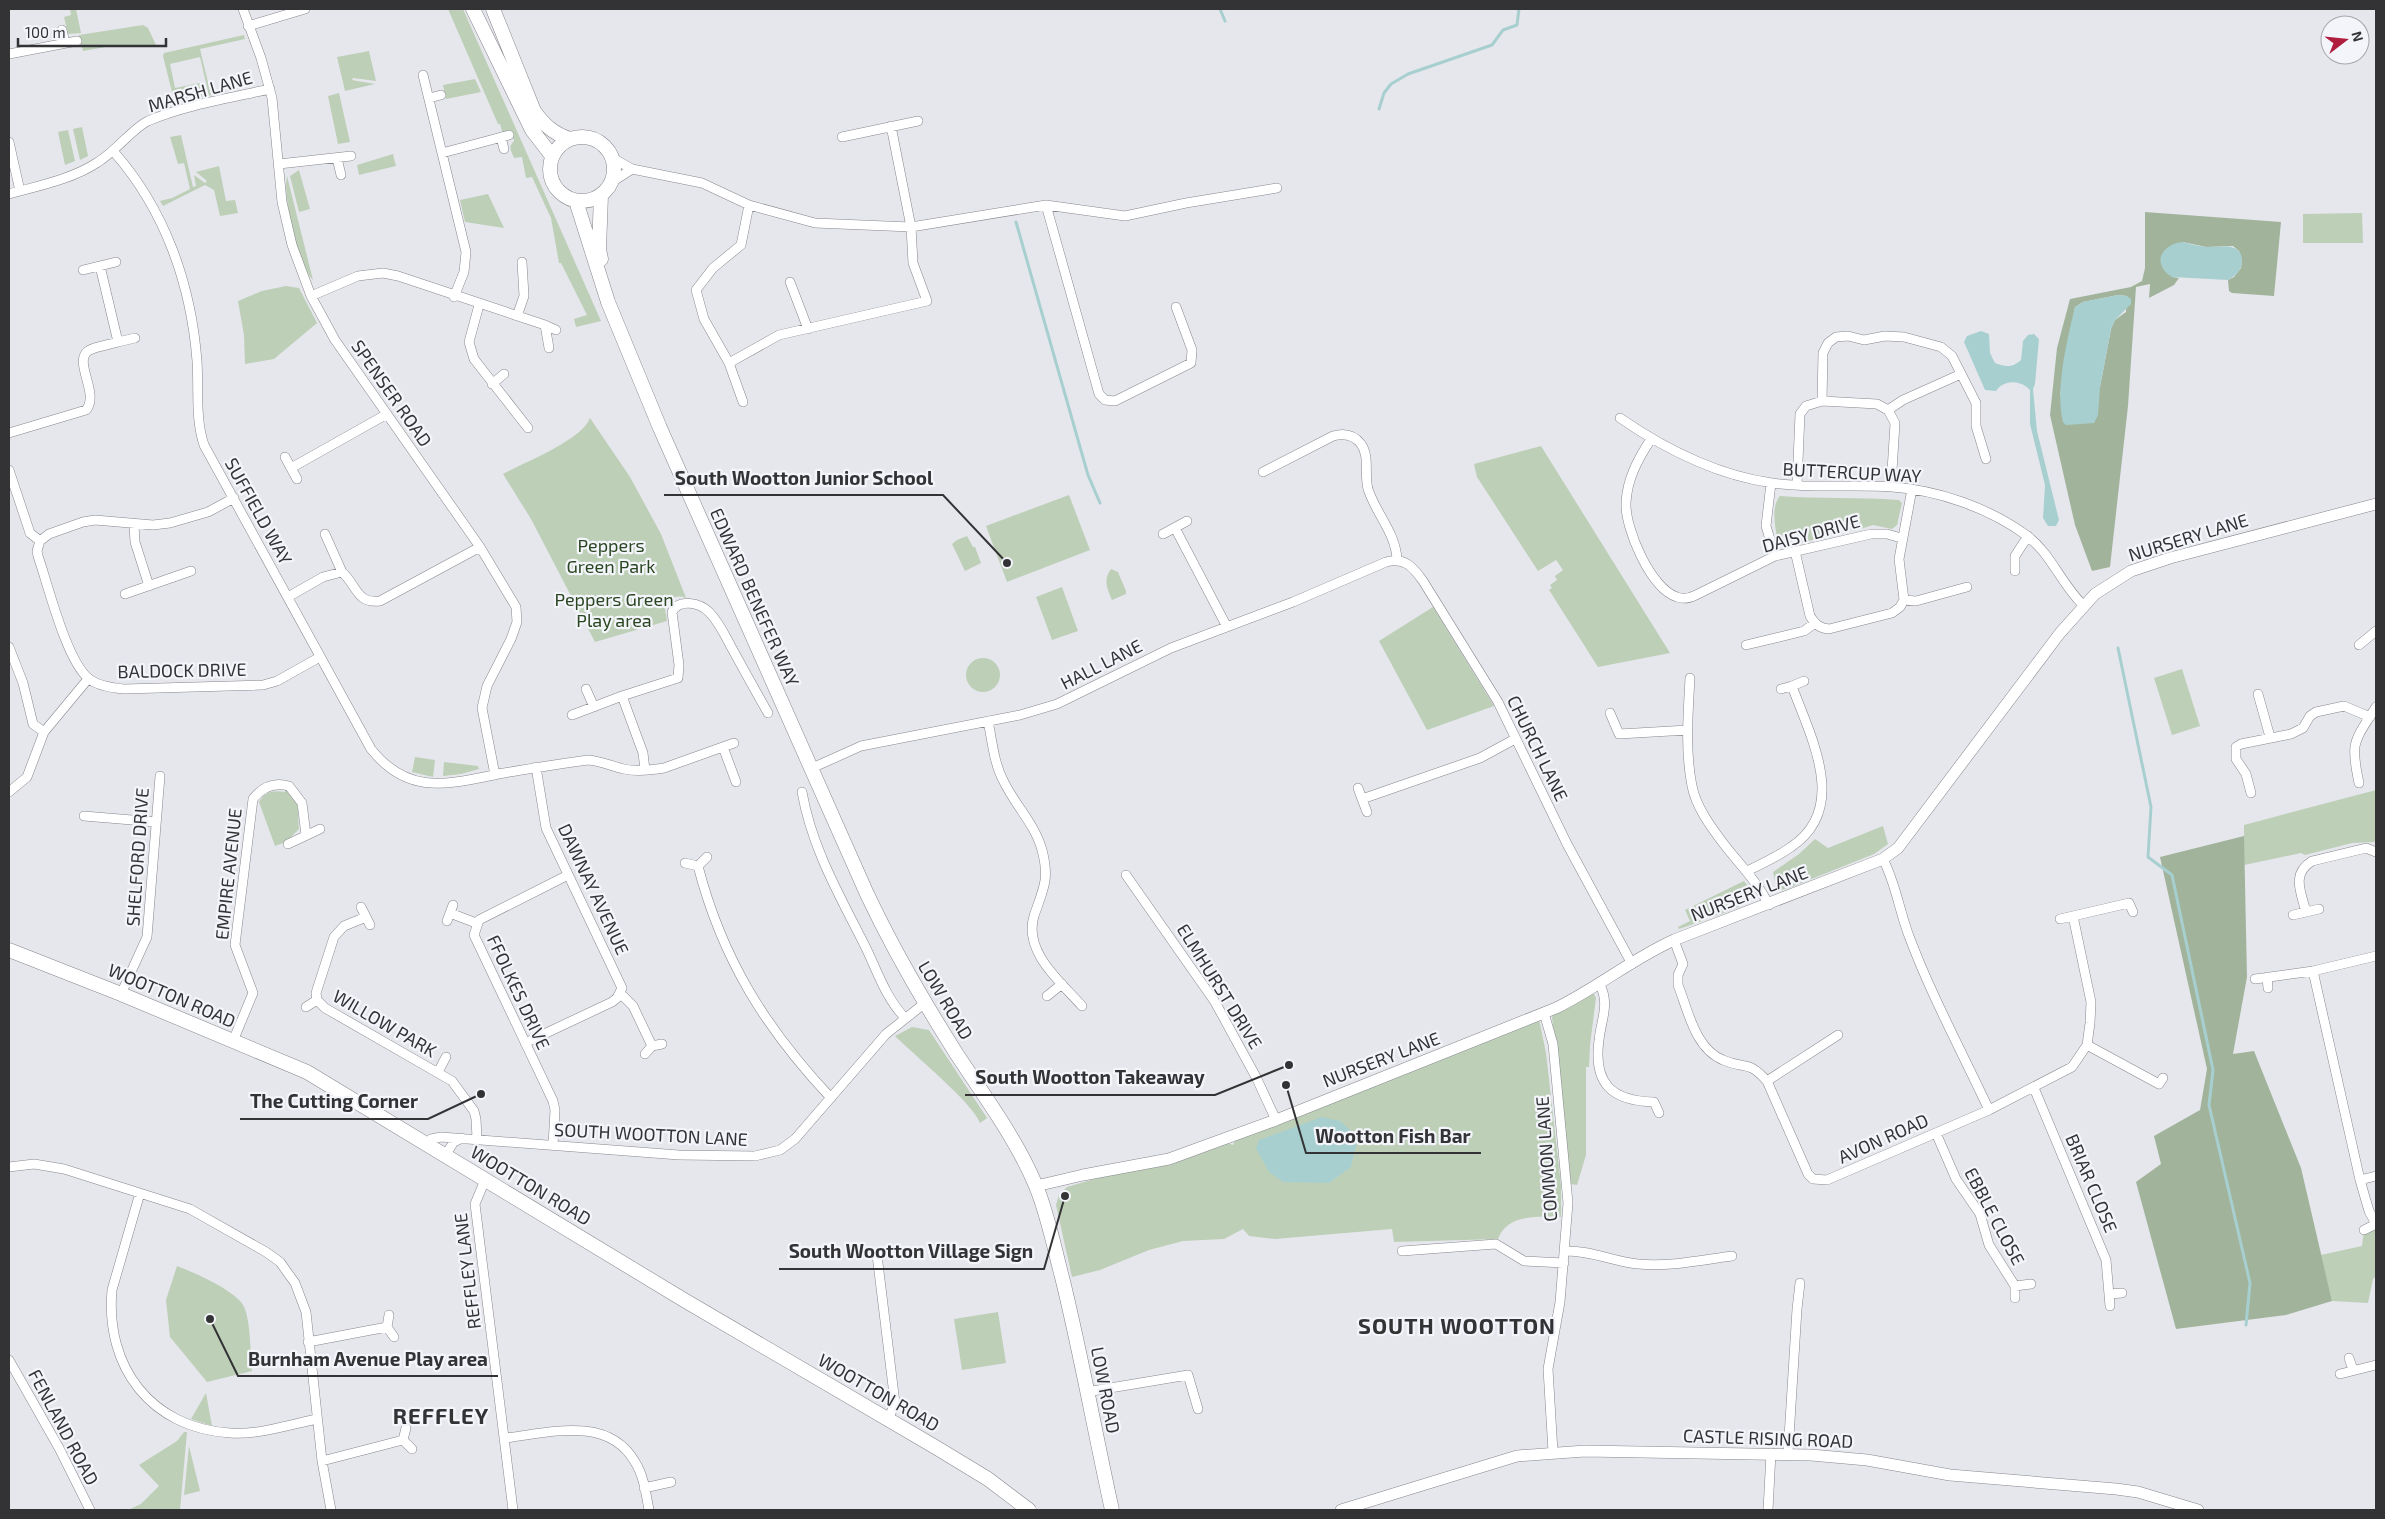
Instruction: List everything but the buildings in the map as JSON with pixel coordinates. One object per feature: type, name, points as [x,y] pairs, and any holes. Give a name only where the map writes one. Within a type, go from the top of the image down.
[{"type":"main road","points":[[473,9],[532,130],[552,156]]},
{"type":"main road","points":[[493,9],[534,111],[542,123],[553,132],[570,139]]},
{"type":"main road","points":[[584,137],[593,139],[601,143],[611,157],[614,165],[612,182],[601,195],[586,202],[576,201],[559,192],[553,184],[550,165],[552,156],[561,145],[570,139],[584,137]]},
{"type":"main road","name":"EDWARD BENEFER WAY","points":[[601,195],[599,249],[608,302]]},
{"type":"main road","name":"EDWARD BENEFER WAY","points":[[576,201],[608,302],[689,496],[812,768]]},
{"type":"main road","name":"LOW ROAD","points":[[812,768],[888,938],[925,1003],[1018,1149],[1036,1186],[1049,1228],[1076,1336],[1086,1392],[1112,1510]]},
{"type":"main road","name":"WOOTTON ROAD","points":[[9,950],[121,994],[307,1072],[980,1474],[1014,1504],[1029,1510]]},
{"type":"street","name":"SPENSER ROAD","points":[[243,9],[270,88],[275,116],[282,202],[286,223],[311,296],[335,340],[480,547],[516,607],[517,622],[511,639],[487,686],[482,708],[495,775]]},
{"type":"street","points":[[248,26],[305,9]]},
{"type":"street","points":[[62,30],[65,43]]},
{"type":"street","points":[[9,54],[77,41]]},
{"type":"street","points":[[424,75],[466,252],[464,272],[454,297]]},
{"type":"street","name":"MARSH LANE","points":[[9,194],[81,171],[114,152],[146,122],[175,111],[270,88]]},
{"type":"street","points":[[429,98],[441,95]]},
{"type":"street","points":[[842,137],[918,121]]},
{"type":"street","points":[[729,363],[779,334],[928,304],[913,262],[911,227],[891,126]]},
{"type":"street","points":[[442,153],[505,136],[504,149]]},
{"type":"street","points":[[9,142],[20,191]]},
{"type":"street","name":"SUFFIELD WAY","points":[[114,152],[145,191],[161,220],[172,248],[186,296],[197,360],[198,421],[204,445],[371,749],[381,761],[405,778],[435,785],[588,760],[623,768],[644,770],[664,768],[734,743]]},
{"type":"street","points":[[279,164],[351,156]]},
{"type":"street","points":[[611,157],[632,169],[702,183],[750,205],[815,223],[911,227],[1046,205],[1125,216],[1186,203],[1277,188]]},
{"type":"street","points":[[337,158],[341,175]]},
{"type":"street","points":[[612,182],[632,169]]},
{"type":"street","points":[[743,402],[729,363],[704,319],[696,290],[713,268],[741,245],[750,205]]},
{"type":"street","points":[[1046,205],[1099,394],[1105,400],[1116,401],[1191,363],[1192,350],[1176,307]]},
{"type":"street","points":[[83,270],[116,262]]},
{"type":"street","points":[[517,316],[524,296],[522,262]]},
{"type":"street","points":[[100,266],[118,342]]},
{"type":"street","points":[[311,296],[358,276],[383,273],[398,276],[454,297],[556,330]]},
{"type":"street","points":[[790,282],[808,328]]},
{"type":"street","points":[[479,304],[469,342],[474,358],[492,384],[528,428]]},
{"type":"street","points":[[545,325],[549,348]]},
{"type":"street","points":[[1822,401],[1823,353],[1828,343],[1836,337],[1848,336],[1864,340],[1885,336],[1904,336],[1942,347],[1952,356],[1976,403],[1976,426],[1986,458]]},
{"type":"street","points":[[9,433],[86,410],[91,402],[91,397],[83,364],[84,357],[90,350],[135,338]]},
{"type":"street","points":[[492,384],[504,374]]},
{"type":"street","points":[[1888,410],[1903,400],[1961,374]]},
{"type":"street","points":[[1797,485],[1800,414],[1806,406],[1822,401],[1877,404],[1888,410],[1894,423],[1890,486]]},
{"type":"street","points":[[291,468],[387,414]]},
{"type":"street","name":"BUTTERCUP WAY","points":[[1620,418],[1672,451],[1712,467],[1771,483],[1890,486],[1912,489],[1954,500],[2005,521],[2028,536],[2044,552],[2072,595],[2083,605]]},
{"type":"street","points":[[1263,472],[1333,436],[1346,435],[1353,437],[1364,448],[1366,483],[1394,540],[1397,560]]},
{"type":"street","name":"DAISY DRIVE","points":[[1651,439],[1638,459],[1629,481],[1626,503],[1629,528],[1637,550],[1666,590],[1677,597],[1687,598],[1775,556],[1872,534],[1887,534],[1901,538]]},
{"type":"street","points":[[285,457],[296,479]]},
{"type":"street","points":[[9,470],[30,533],[40,540]]},
{"type":"street","points":[[1771,483],[1766,526],[1775,556]]},
{"type":"street","points":[[1795,551],[1806,601],[1815,624],[1821,628],[1829,629],[1892,613],[1900,608],[1904,600],[1899,559],[1901,538],[1912,489]]},
{"type":"street","points":[[9,792],[27,777],[44,732],[88,679],[73,660],[38,556],[37,551],[40,540],[49,534],[83,522],[96,520],[153,525],[184,520],[208,512],[234,498]]},
{"type":"street","name":"NURSERY LANE","points":[[1036,1186],[1169,1159],[1276,1120],[1544,1013],[1600,985],[1648,953],[1674,940],[1883,860],[1898,848],[2060,633],[2083,605],[2101,589],[2131,571],[2170,558],[2376,504]]},
{"type":"street","points":[[1163,534],[1187,521]]},
{"type":"street","points":[[134,524],[135,542],[149,586]]},
{"type":"street","points":[[1175,528],[1227,627]]},
{"type":"street","points":[[325,534],[342,572],[351,579],[360,598],[371,602],[380,601],[480,547]]},
{"type":"street","points":[[2015,571],[2015,556],[2028,536]]},
{"type":"street","name":"HALL LANE","points":[[812,768],[861,746],[988,721],[1056,704],[1162,652],[1293,602],[1386,562],[1397,560]]},
{"type":"street","name":"CHURCH LANE","points":[[1397,560],[1413,568],[1498,702],[1567,844],[1632,964]]},
{"type":"street","points":[[125,594],[191,571]]},
{"type":"street","points":[[288,597],[323,577],[342,572]]},
{"type":"street","points":[[1904,600],[1916,601],[1967,588]]},
{"type":"street","points":[[572,716],[622,696],[678,678],[680,671],[672,612],[677,606],[688,603],[705,609],[720,627],[768,713]]},
{"type":"street","points":[[1746,645],[1804,630],[1815,624]]},
{"type":"street","points":[[2359,645],[2376,631]]},
{"type":"street","points":[[9,648],[23,683],[33,724],[44,732]]},
{"type":"street","name":"BALDOCK DRIVE","points":[[88,679],[109,688],[124,689],[263,685],[277,681],[320,657]]},
{"type":"street","points":[[1690,678],[1688,730],[1692,787],[1699,806],[1720,838],[1762,890],[1769,905]]},
{"type":"street","points":[[1781,689],[1804,681]]},
{"type":"street","points":[[1747,871],[1793,846],[1810,828],[1821,808],[1821,768],[1792,686]]},
{"type":"street","points":[[586,689],[594,707]]},
{"type":"street","points":[[2258,694],[2270,737]]},
{"type":"street","points":[[622,696],[643,753],[644,770]]},
{"type":"street","points":[[2251,793],[2246,774],[2236,759],[2236,747],[2270,737],[2291,734],[2303,728],[2310,716],[2316,712],[2344,706],[2370,717]]},
{"type":"street","points":[[2359,783],[2353,754],[2358,733],[2376,707]]},
{"type":"street","points":[[1610,713],[1614,736],[1688,730]]},
{"type":"street","points":[[988,721],[1001,777],[1032,828],[1041,849],[1045,867],[1045,890],[1033,920],[1033,941],[1043,961],[1082,1006]]},
{"type":"street","points":[[1362,799],[1480,758],[1515,739]]},
{"type":"street","points":[[723,747],[736,782]]},
{"type":"street","name":"DAWNAY AVENUE","points":[[536,767],[546,828],[620,982],[620,993],[634,1006],[652,1046]]},
{"type":"street","name":"SHELFORD DRIVE","points":[[121,994],[147,937],[160,776]]},
{"type":"street","name":"EMPIRE AVENUE","points":[[233,1041],[253,993],[235,945],[252,799],[262,789],[274,784],[289,786],[302,803],[306,835]]},
{"type":"street","points":[[1358,788],[1367,812]]},
{"type":"street","points":[[806,798],[831,873],[871,948],[891,1003],[904,1018]]},
{"type":"street","points":[[84,816],[156,822]]},
{"type":"street","points":[[288,844],[320,829]]},
{"type":"street","points":[[2306,912],[2298,882],[2301,871],[2306,865],[2312,861],[2366,848],[2376,852]]},
{"type":"street","points":[[698,866],[707,857]]},
{"type":"street","points":[[1883,860],[1889,871],[1908,934],[1919,961],[1989,1110]]},
{"type":"street","points":[[685,863],[698,866]]},
{"type":"street","points":[[698,866],[716,926],[745,987],[783,1044],[831,1098]]},
{"type":"street","name":"FFOLKES DRIVE","points":[[553,1145],[555,1110],[552,1101],[474,935],[476,923],[485,917],[568,874]]},
{"type":"street","name":"ELMHURST DRIVE","points":[[1126,875],[1215,1002],[1239,1043],[1276,1120]]},
{"type":"street","points":[[2060,919],[2129,903],[2133,912]]},
{"type":"street","name":"WILLOW PARK","points":[[361,907],[368,921],[344,926],[334,937],[316,993],[317,1000],[325,1008],[452,1081],[466,1098],[476,1120],[477,1138]]},
{"type":"street","points":[[2294,915],[2319,909]]},
{"type":"street","points":[[450,913],[476,923]]},
{"type":"street","points":[[2073,916],[2090,1002],[2087,1045],[2159,1084],[2163,1078]]},
{"type":"street","name":"AVON ROAD","points":[[1674,940],[1683,964],[1678,975],[1678,985],[1705,1049],[1724,1061],[1747,1065],[1768,1081],[1805,1168],[1813,1179],[1834,1178],[1989,1110],[2034,1088],[2072,1067],[2087,1045]]},
{"type":"street","points":[[2255,979],[2313,971],[2376,956]]},
{"type":"street","points":[[2313,971],[2360,1180],[2369,1211],[2376,1224],[2364,1230]]},
{"type":"street","points":[[2267,977],[2268,988]]},
{"type":"street","points":[[1047,996],[1062,984]]},
{"type":"street","points":[[1600,985],[1606,1001],[1598,1041],[1598,1069],[1601,1079],[1614,1093],[1634,1102],[1654,1102],[1659,1113]]},
{"type":"street","points":[[525,1043],[612,1002],[620,993]]},
{"type":"street","name":"WILLOW PARK","points":[[306,1007],[317,1000]]},
{"type":"street","name":"SOUTH WOOTTON LANE","points":[[427,1144],[431,1139],[441,1137],[477,1138],[679,1155],[766,1154],[780,1150],[795,1139],[874,1048],[904,1018],[925,1003]]},
{"type":"street","name":"COMMON LANE","points":[[1544,1013],[1553,1044],[1567,1184],[1566,1252],[1560,1302],[1548,1369],[1553,1452]]},
{"type":"street","points":[[1768,1081],[1838,1036]]},
{"type":"street","points":[[644,1054],[652,1046],[662,1044]]},
{"type":"street","name":"WILLOW PARK","points":[[438,1072],[446,1057]]},
{"type":"street","name":"BRIAR CLOSE","points":[[2034,1088],[2106,1260],[2110,1306]]},
{"type":"street","name":"EBBLE CLOSE","points":[[1936,1132],[1956,1179],[1980,1214],[1989,1246],[2015,1286],[2015,1298]]},
{"type":"street","points":[[445,1155],[454,1142],[462,1138]]},
{"type":"street","points":[[9,1167],[34,1164],[64,1169],[190,1209],[266,1252],[280,1262],[296,1283],[306,1312],[316,1419],[331,1510]]},
{"type":"street","points":[[2360,1180],[2376,1176]]},
{"type":"street","name":"REFFLEY LANE","points":[[486,1180],[475,1204],[513,1510]]},
{"type":"street","points":[[140,1193],[112,1290],[111,1304],[113,1334],[117,1348],[122,1362],[136,1385],[161,1411],[174,1419],[189,1426],[211,1431],[245,1433],[316,1419]]},
{"type":"street","points":[[1402,1251],[1496,1244],[1524,1261],[1564,1263]]},
{"type":"street","points":[[1566,1252],[1575,1251],[1617,1260],[1654,1265],[1732,1256]]},
{"type":"street","points":[[877,1255],[895,1403],[888,1420]]},
{"type":"street","points":[[1788,1454],[1796,1309],[1800,1284]]},
{"type":"street","name":"EBBLE CLOSE","points":[[2015,1286],[2031,1284]]},
{"type":"street","points":[[2109,1294],[2122,1293]]},
{"type":"street","points":[[386,1327],[389,1315]]},
{"type":"street","points":[[308,1342],[386,1327]]},
{"type":"street","points":[[386,1327],[394,1336]]},
{"type":"street","points":[[2349,1358],[2353,1370]]},
{"type":"street","name":"FENLAND ROAD","points":[[9,1360],[59,1448],[90,1510]]},
{"type":"street","points":[[2340,1374],[2376,1365]]},
{"type":"street","points":[[1086,1392],[1188,1375],[1198,1409]]},
{"type":"street","points":[[403,1440],[406,1428]]},
{"type":"street","points":[[505,1438],[577,1430],[600,1432],[612,1439],[631,1455],[641,1474],[649,1510]]},
{"type":"street","points":[[322,1461],[403,1440]]},
{"type":"street","points":[[403,1440],[412,1449]]},
{"type":"street","name":"CASTLE RISING ROAD","points":[[1340,1510],[1517,1456],[1553,1452],[1771,1453],[1867,1460],[1950,1475],[2138,1492],[2198,1510]]},
{"type":"street","points":[[1768,1510],[1771,1453]]},
{"type":"street","points":[[644,1488],[671,1482]]},
{"type":"green space","points":[[70,9],[76,9],[81,33],[68,34],[64,17],[71,15]]},
{"type":"green space","points":[[448,9],[463,9],[601,321],[576,327],[574,319],[587,315],[561,263],[559,263],[551,218],[532,177],[526,178],[522,157],[514,158],[510,148],[514,141],[512,133],[503,135],[500,124],[498,124]]},
{"type":"green space","points":[[143,25],[148,28],[156,45],[117,45],[83,51],[79,35]]},
{"type":"green space","points":[[244,35],[245,39],[200,49],[211,95],[209,96],[200,57],[170,64],[175,88],[200,83],[203,97],[175,104],[163,56],[164,53]]},
{"type":"green space","points":[[369,51],[376,81],[353,78],[352,80],[375,84],[345,91],[337,57]]},
{"type":"green space","points":[[475,79],[481,92],[446,99],[443,85]]},
{"type":"green space","points":[[339,93],[350,142],[338,144],[328,96]]},
{"type":"green space","points":[[82,127],[88,156],[80,160],[73,129]]},
{"type":"green space","points":[[68,130],[75,161],[65,165],[58,132]]},
{"type":"green space","points":[[181,135],[193,187],[196,186],[194,175],[205,183],[207,181],[196,172],[219,166],[226,201],[235,200],[238,213],[220,216],[214,190],[205,185],[163,206],[160,201],[172,198],[190,189],[184,163],[178,164],[170,137]]},
{"type":"green space","points":[[393,154],[396,166],[359,175],[357,165]]},
{"type":"green space","points":[[299,170],[310,209],[299,212],[290,176]]},
{"type":"green space","points":[[287,176],[313,280],[302,261],[297,247],[289,214]]},
{"type":"green space","points":[[488,194],[504,228],[465,222],[460,200]]},
{"type":"green space","points":[[2145,212],[2281,222],[2274,296],[2232,293],[2229,291],[2228,280],[2234,277],[2241,268],[2242,260],[2239,251],[2233,246],[2206,247],[2183,242],[2172,277],[2179,278],[2174,285],[2149,298],[2150,284],[2136,287],[2128,406],[2110,567],[2092,571],[2075,525],[2050,415],[2057,348],[2070,299],[2131,287],[2142,281],[2145,268]],"holes":[[[2118,295],[2127,296],[2126,312],[2115,320],[2111,329],[2100,387],[2060,395],[2075,307],[2083,302]]]},
{"type":"green space","points":[[2362,213],[2363,243],[2303,243],[2303,214]]},
{"type":"green space","points":[[286,286],[299,288],[317,323],[274,359],[245,364],[244,335],[238,301],[262,291]]},
{"type":"green space","name":"Peppers Green Park","points":[[590,418],[630,477],[661,534],[686,598],[676,597],[669,602],[665,609],[667,621],[595,642],[531,519],[503,474],[565,442],[585,426]]},
{"type":"green space","points":[[1541,446],[1670,653],[1598,667],[1549,590],[1552,588],[1550,585],[1557,580],[1555,576],[1563,570],[1556,560],[1538,571],[1477,477],[1474,464]]},
{"type":"green space","points":[[1069,495],[1090,550],[1007,582],[986,526]]},
{"type":"green space","points":[[1780,496],[1884,499],[1899,500],[1902,503],[1897,525],[1892,529],[1873,525],[1854,531],[1850,528],[1829,533],[1825,537],[1784,547],[1778,543],[1774,519],[1775,506]]},
{"type":"green space","points":[[967,536],[973,547],[975,547],[981,563],[965,571],[952,544]]},
{"type":"green space","points":[[1111,569],[1118,572],[1126,591],[1126,594],[1112,600],[1106,580]]},
{"type":"green space","points":[[1062,587],[1078,631],[1052,640],[1036,597]]},
{"type":"green space","points":[[1433,607],[1494,706],[1427,730],[1379,641]]},
{"type":"green space","points":[[983,658],[995,663],[1000,675],[995,687],[983,692],[971,687],[966,675],[971,663]]},
{"type":"green space","points":[[2182,669],[2200,726],[2172,735],[2154,678]]},
{"type":"green space","points":[[415,757],[435,760],[433,777],[412,772]]},
{"type":"green space","points":[[444,762],[478,766],[479,769],[443,776]]},
{"type":"green space","points":[[285,789],[296,802],[299,829],[286,842],[275,846],[259,802],[267,793],[274,791],[285,792]]},
{"type":"green space","points":[[2376,790],[2376,840],[2374,842],[2352,843],[2305,855],[2301,853],[2244,865],[2244,825]]},
{"type":"green space","points":[[1883,826],[1888,844],[1874,854],[1789,888],[1781,890],[1774,887],[1776,885],[1773,872],[1799,854],[1815,839],[1828,848]]},
{"type":"green space","points":[[2244,836],[2247,977],[2233,1054],[2254,1051],[2301,1168],[2332,1301],[2286,1315],[2176,1329],[2136,1182],[2161,1164],[2154,1136],[2200,1110],[2207,1069],[2160,857]]},
{"type":"green space","points":[[1744,881],[1750,895],[1742,905],[1712,917],[1711,915],[1704,918],[1705,920],[1679,929],[1678,927],[1690,921],[1685,910]]},
{"type":"green space","points":[[1588,993],[1594,994],[1596,998],[1589,1067],[1586,1067],[1586,1155],[1577,1185],[1571,1184],[1552,1017],[1554,1013]]},
{"type":"green space","points":[[1539,1019],[1546,1053],[1561,1185],[1561,1217],[1525,1218],[1509,1225],[1498,1239],[1394,1242],[1392,1229],[1275,1239],[1249,1236],[1243,1229],[1224,1239],[1183,1241],[1149,1250],[1100,1270],[1072,1277],[1056,1205],[1059,1195],[1067,1187],[1223,1141],[1233,1145],[1235,1140]]},
{"type":"green space","points":[[912,1027],[929,1030],[987,1118],[980,1123],[967,1104],[895,1036]]},
{"type":"green space","points":[[2376,1224],[2376,1276],[2373,1279],[2368,1303],[2332,1301],[2321,1255],[2362,1246],[2364,1230]]},
{"type":"green space","points":[[177,1266],[215,1283],[235,1296],[241,1303],[245,1309],[248,1323],[252,1371],[207,1382],[170,1337],[166,1300]]},
{"type":"green space","points":[[998,1312],[1006,1363],[962,1370],[954,1319]]},
{"type":"green space","points":[[206,1393],[212,1426],[191,1419]]},
{"type":"green space","points":[[184,1432],[187,1432],[180,1510],[128,1510],[141,1504],[159,1486],[139,1465],[177,1441]]},
{"type":"green space","points":[[189,1446],[200,1491],[184,1495]]},
{"type":"water","points":[[2183,242],[2206,247],[2224,246],[2235,248],[2241,256],[2242,263],[2240,268],[2228,280],[2172,277],[2162,266],[2160,261],[2161,255],[2169,246]]},
{"type":"water","points":[[2118,295],[2127,296],[2131,299],[2131,304],[2115,320],[2111,329],[2100,387],[2098,415],[2094,423],[2066,425],[2063,422],[2061,409],[2061,380],[2075,307],[2083,302]]},
{"type":"water","points":[[1981,331],[1989,334],[1990,353],[1995,363],[2006,366],[2012,366],[2021,360],[2023,341],[2028,335],[2034,334],[2039,339],[2033,389],[2037,431],[2059,520],[2056,526],[2048,526],[2043,518],[2045,485],[2030,424],[2030,390],[2022,384],[2013,382],[2003,384],[1996,391],[1985,390],[1964,342],[1967,336]]},
{"type":"water","points":[[1322,1117],[1340,1121],[1358,1137],[1351,1167],[1329,1183],[1283,1182],[1269,1172],[1256,1148],[1259,1140]]},
{"type":"waterway","points":[[1220,9],[1225,21]]},
{"type":"waterway","points":[[1379,109],[1384,93],[1391,84],[1408,74],[1492,45],[1503,30],[1517,25],[1519,9]]},
{"type":"waterway","points":[[1016,222],[1088,475],[1100,503]]},
{"type":"waterway","points":[[2118,648],[2151,807],[2148,857],[2172,875],[2213,1070],[2209,1105],[2250,1283],[2246,1325]]},
{"type":"place","name":"South Wootton Junior School","points":[[1007,563]]},
{"type":"place","name":"South Wootton Takeaway","points":[[1289,1065]]},
{"type":"place","name":"Wootton Fish Bar","points":[[1286,1085]]},
{"type":"place","name":"The Cutting Corner","points":[[481,1094]]},
{"type":"place","name":"South Wootton Village Sign","points":[[1065,1196]]},
{"type":"place","name":"Burnham Avenue Play area","points":[[210,1319]]},
{"type":"district","name":"SOUTH WOOTTON","points":[[1457,1325]]},
{"type":"district","name":"REFFLEY","points":[[441,1415]]},
{"type":"park label","name":"Peppers Green Play area","points":[[614,609]]}]
